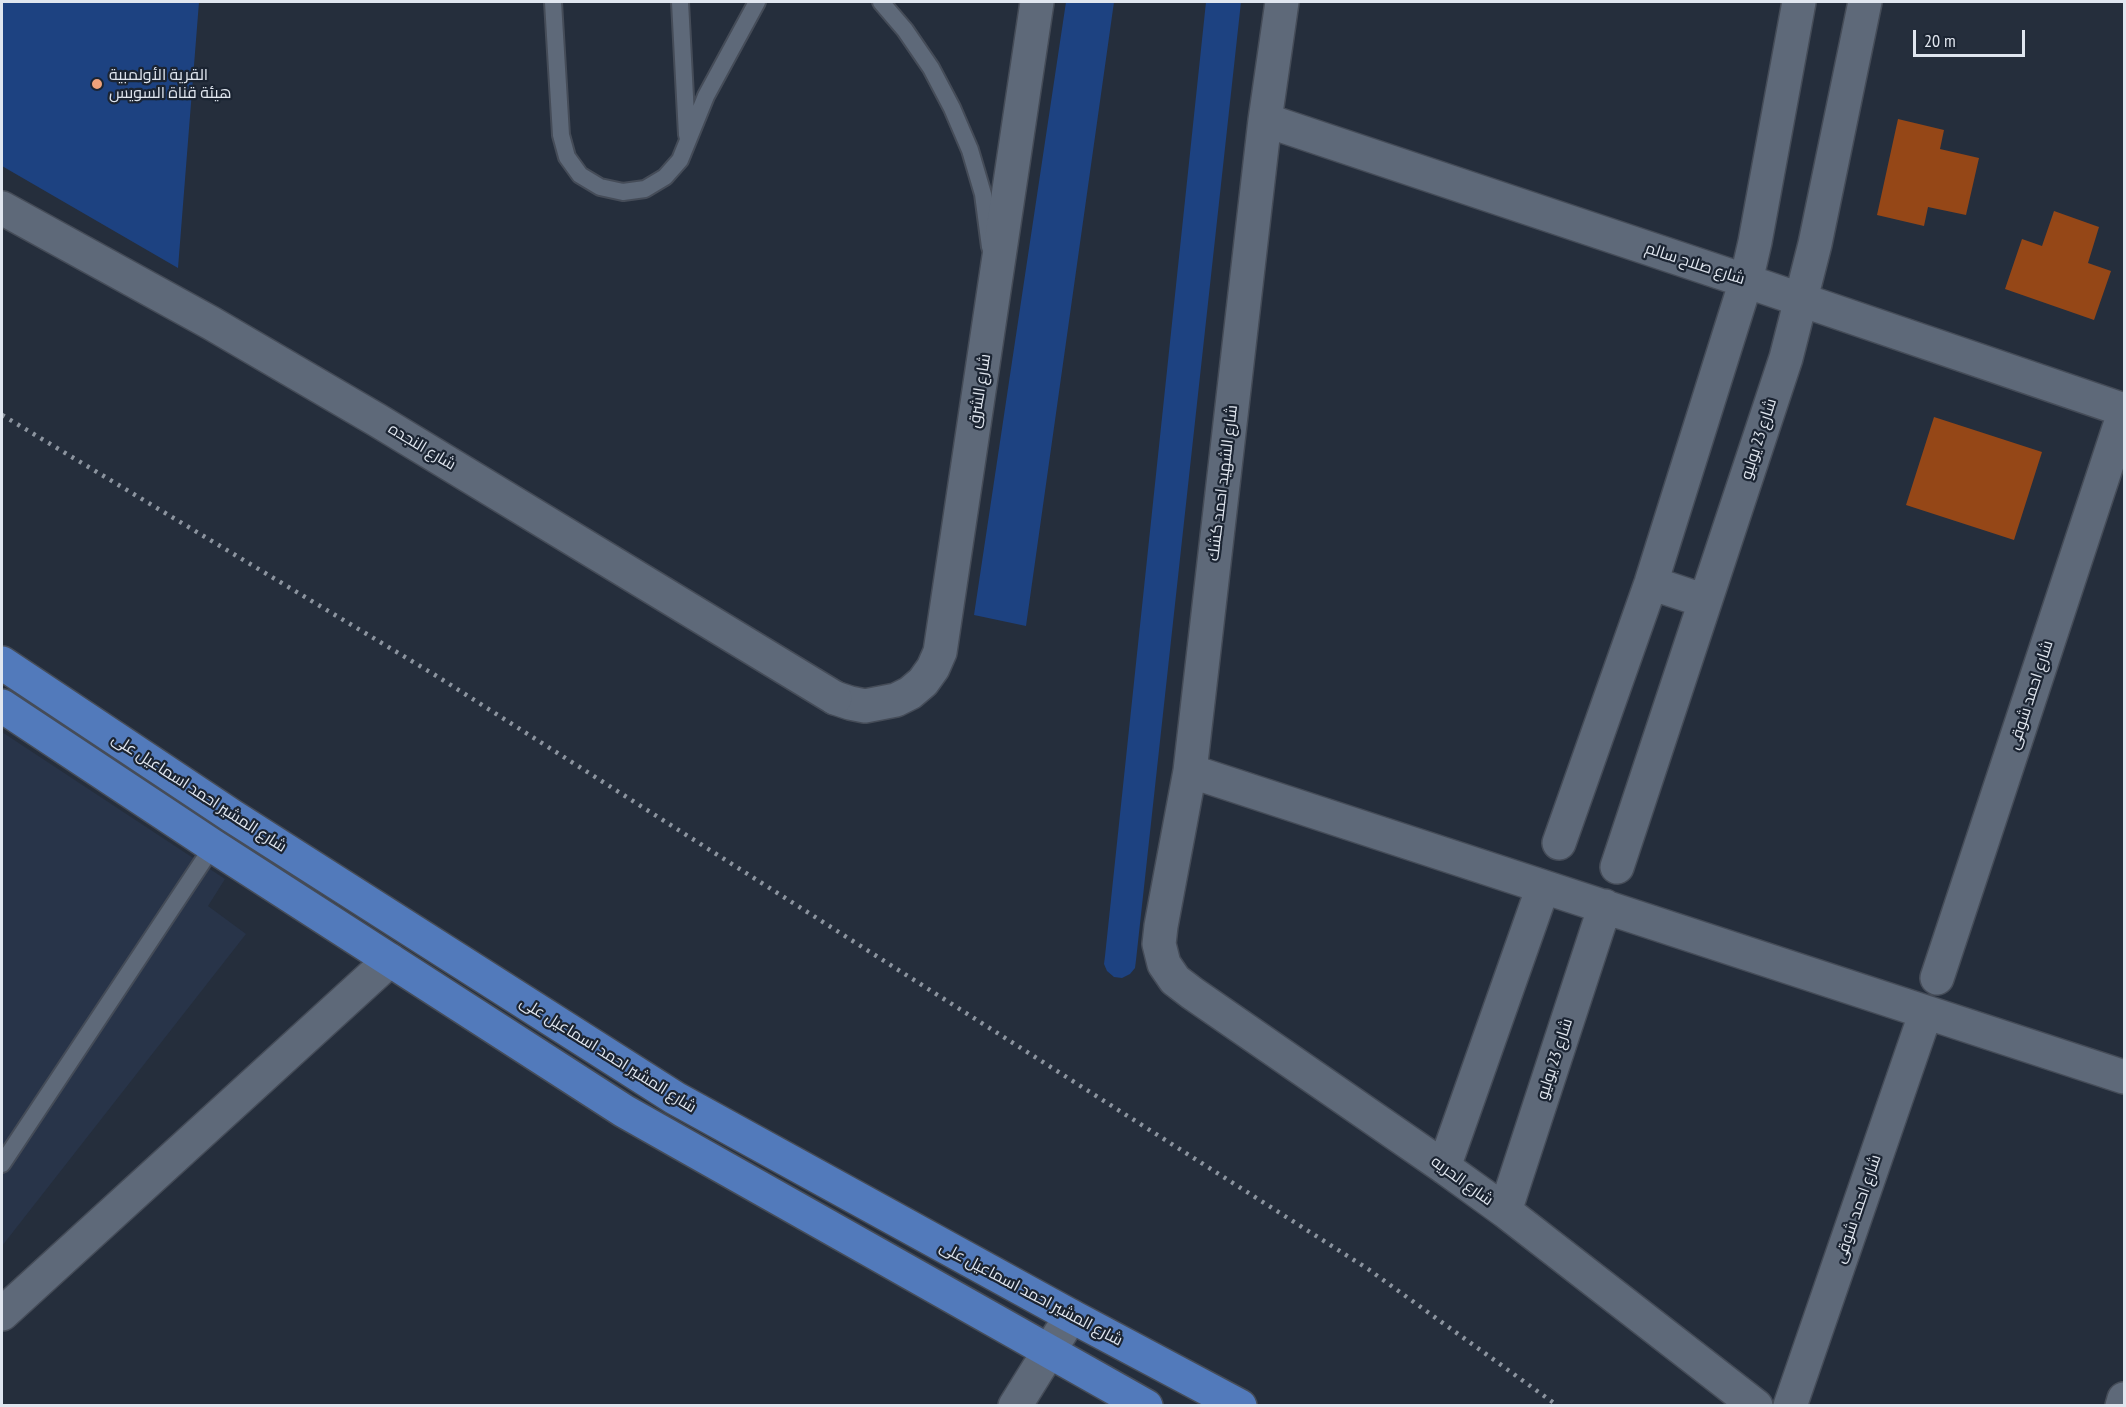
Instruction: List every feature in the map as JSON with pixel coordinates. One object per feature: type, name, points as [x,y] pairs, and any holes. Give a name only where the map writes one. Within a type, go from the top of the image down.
[{"type":"main road","name":"شارع المشير احمد اسماعيل على","points":[[2,663],[232,816],[634,1074],[716,1122],[1239,1406]]},
{"type":"main road","points":[[2,706],[213,846],[589,1089],[695,1152],[1146,1406]]},
{"type":"main road","points":[[213,846],[232,816]]},
{"type":"main road","points":[[695,1152],[716,1122]]},
{"type":"street","name":"شارع الشرق","points":[[835,698],[850,704],[865,706],[896,700],[910,693],[923,682],[940,652],[1037,2]]},
{"type":"street","name":"شارع الشهيد احمد كشك","points":[[1164,964],[1160,944],[1161,926],[1190,771],[1265,120],[1282,2]]},
{"type":"street","points":[[1559,843],[1651,583],[1746,280],[1799,2]]},
{"type":"street","name":"شارع 23 يوليو","points":[[1617,867],[1786,358],[1815,244],[1865,2]]},
{"type":"street","name":"شارع صلاح سالم","points":[[1265,120],[1746,280],[2124,411]]},
{"type":"street","name":"شارع النجده","points":[[2,208],[211,323],[377,420],[835,698]]},
{"type":"street","name":"شارع احمد شوقى","points":[[1937,978],[2124,411]]},
{"type":"street","points":[[1651,583],[1706,601]]},
{"type":"street","points":[[1190,771],[2124,1077]]},
{"type":"street","points":[[1444,1167],[1543,887]]},
{"type":"street","name":"شارع 23 يوليو","points":[[1505,1211],[1605,906]]},
{"type":"street","points":[[2,1314],[390,960]]},
{"type":"street","name":"شارع الحريه","points":[[1164,964],[1175,980],[1192,993],[1505,1211],[1756,1406]]},
{"type":"street","name":"شارع احمد شوقى","points":[[1790,1406],[1926,1012]]},
{"type":"street","points":[[1015,1406],[1071,1316]]},
{"type":"street","points":[[2122,1406],[2124,1398]]},
{"type":"lane","points":[[553,2],[561,135],[567,157],[580,175],[600,188],[623,192],[645,189],[665,177],[680,160],[706,96],[757,2]]},
{"type":"lane","points":[[680,2],[687,142]]},
{"type":"lane","points":[[881,2],[905,30],[931,68],[970,150],[983,194],[996,283]]},
{"type":"lane","points":[[2,1164],[213,846]]},
{"type":"shaded area","name":"القرية الأولمبية هيئة قناة السويس","points":[[2,2],[199,2],[178,268],[2,166]]},
{"type":"shaded area","points":[[1066,2],[1114,2],[1026,626],[974,615]]},
{"type":"shaded area","points":[[1206,2],[1241,2],[1136,960],[1135,968],[1122,978],[1114,977],[1107,971],[1104,964]]},
{"type":"shaded area","points":[[2,732],[225,879],[208,906],[246,934],[2,1246]]},
{"type":"building","points":[[1898,119],[1944,130],[1940,149],[1979,158],[1966,215],[1928,207],[1924,226],[1877,215]]},
{"type":"building","points":[[2054,211],[2099,227],[2088,263],[2111,271],[2094,320],[2005,289],[2022,239],[2042,246]]},
{"type":"building","points":[[1934,417],[2042,452],[2014,540],[1906,505]]},
{"type":"railway","points":[[2,415],[435,675],[1368,1269],[1558,1406]]},
{"type":"place","name":"القرية الأولمبية هيئة قناة السويس","points":[[97,84]]}]
